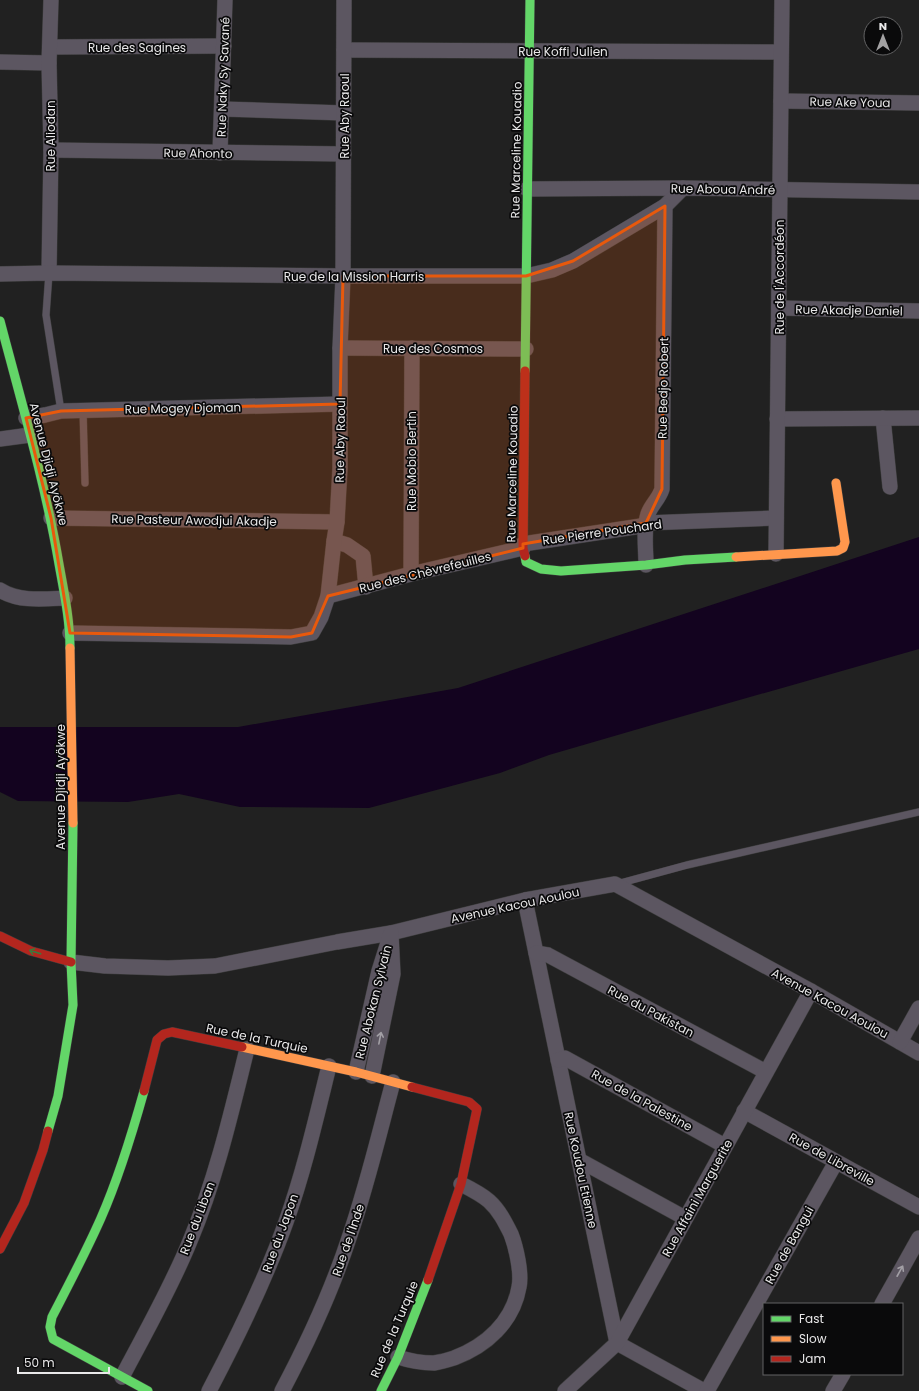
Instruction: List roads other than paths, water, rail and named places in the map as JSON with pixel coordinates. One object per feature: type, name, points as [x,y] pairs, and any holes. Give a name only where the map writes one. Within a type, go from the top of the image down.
[{"type":"main road","name":"Rue Marceline Kouadio","points":[[530,0],[523,546],[526,562],[541,569],[561,571],[646,565],[685,560],[837,551],[843,548],[845,542],[836,483]]},
{"type":"main road","name":"Avenue Djidji Ayökwe","points":[[0,321],[51,518],[65,598],[70,633],[73,822],[71,962],[73,1006],[66,1052],[58,1096],[43,1150],[24,1203],[4,1234],[0,1249]]},
{"type":"main road","points":[[0,936],[31,951],[71,962]]},
{"type":"main road","name":"Rue de la Turquie","points":[[148,1391],[53,1339],[50,1327],[52,1317],[91,1241],[124,1158],[143,1099],[157,1040],[164,1034],[172,1032],[372,1076],[469,1102],[477,1109],[461,1184],[431,1272],[398,1357],[381,1391]]},
{"type":"main road","points":[[5,1219],[16,1217]]},
{"type":"street","name":"Rue Aliodan","points":[[49,273],[51,150],[49,63],[50,0]]},
{"type":"street","name":"Rue Naky Sy Savané","points":[[220,153],[225,0]]},
{"type":"street","name":"Rue Aby Raoul","points":[[70,633],[291,637],[312,633],[321,618],[328,596],[337,522],[340,468],[340,348],[343,276],[344,0]]},
{"type":"street","name":"Rue de l'Accordéon","points":[[776,554],[782,0]]},
{"type":"street","name":"Rue des Sagines","points":[[50,47],[224,46]]},
{"type":"street","name":"Rue Koffi Julien","points":[[344,50],[781,52]]},
{"type":"street","points":[[0,62],[49,63]]},
{"type":"street","name":"Rue Ake Youa","points":[[781,101],[919,103]]},
{"type":"street","points":[[222,109],[344,113]]},
{"type":"street","name":"Rue Ahonto","points":[[51,150],[344,154]]},
{"type":"street","name":"Rue Aboua André","points":[[527,189],[683,188],[919,192]]},
{"type":"street","name":"Rue de la Mission Harris","points":[[0,274],[526,276],[552,270],[573,261],[665,206],[683,188]]},
{"type":"street","name":"Rue Bedjo Robert","points":[[646,565],[646,523],[650,511],[661,494],[662,489],[665,206]]},
{"type":"street","name":"Rue Akadje Daniel","points":[[778,308],[919,311]]},
{"type":"street","name":"Rue des Cosmos","points":[[340,348],[526,349]]},
{"type":"street","name":"Rue Mobio Bertin","points":[[410,574],[412,348]]},
{"type":"street","name":"Rue Mogey Djoman","points":[[26,418],[61,411],[83,410],[340,404]]},
{"type":"street","points":[[883,418],[890,487]]},
{"type":"street","points":[[777,419],[919,418]]},
{"type":"street","points":[[0,439],[30,435]]},
{"type":"street","name":"Rue Pasteur Awodjui Akadje","points":[[51,518],[337,522]]},
{"type":"street","name":"Rue Pierre Pouchard","points":[[523,546],[641,526],[646,523],[776,518]]},
{"type":"street","points":[[334,541],[347,545],[363,556],[366,587]]},
{"type":"street","name":"Rue des Chèvrefeuilles","points":[[328,596],[523,546]]},
{"type":"street","points":[[0,590],[30,599],[65,598]]},
{"type":"street","name":"Avenue Kacou Aoulou","points":[[71,962],[105,966],[168,968],[215,966],[391,933],[525,900],[615,884],[810,991],[919,1053]]},
{"type":"street","name":"Rue Koudou Etienne","points":[[525,900],[617,1343]]},
{"type":"street","name":"Rue Abokan Sylvain","points":[[356,1072],[379,970],[391,933]]},
{"type":"street","name":"Rue Abokan Sylvain","points":[[372,1076],[393,974],[391,933]]},
{"type":"street","name":"Rue du Pakistan","points":[[536,953],[548,955],[766,1072]]},
{"type":"street","name":"Rue Affaini Marguerite","points":[[565,1391],[617,1343],[810,991]]},
{"type":"street","points":[[900,1042],[919,1008]]},
{"type":"street","name":"Rue du Liban","points":[[122,1377],[190,1242],[208,1192],[229,1122],[247,1049]]},
{"type":"street","name":"Rue de la Palestine","points":[[558,1060],[565,1058],[725,1146]]},
{"type":"street","name":"Rue du Japon","points":[[209,1391],[250,1310],[286,1222],[308,1151],[329,1066]]},
{"type":"street","name":"Rue de l'Inde","points":[[282,1391],[311,1334],[332,1286],[349,1239],[371,1167],[393,1082]]},
{"type":"street","name":"Rue de Libreville","points":[[744,1111],[919,1207]]},
{"type":"street","points":[[579,1160],[685,1218]]},
{"type":"street","name":"Rue de Bangui","points":[[707,1391],[836,1162]]},
{"type":"street","points":[[398,1357],[415,1362],[434,1362],[447,1360],[464,1354],[480,1346],[500,1329],[514,1305],[520,1287],[519,1264],[514,1243],[503,1218],[490,1202],[475,1191],[461,1184]]},
{"type":"street","points":[[883,1303],[919,1238]]},
{"type":"street","points":[[617,1343],[704,1391]]},
{"type":"street","points":[[833,1391],[842,1375]]},
{"type":"lane","points":[[49,273],[46,315],[61,411]]},
{"type":"lane","points":[[83,410],[85,483]]},
{"type":"lane","points":[[615,884],[687,865],[919,812]]}]
